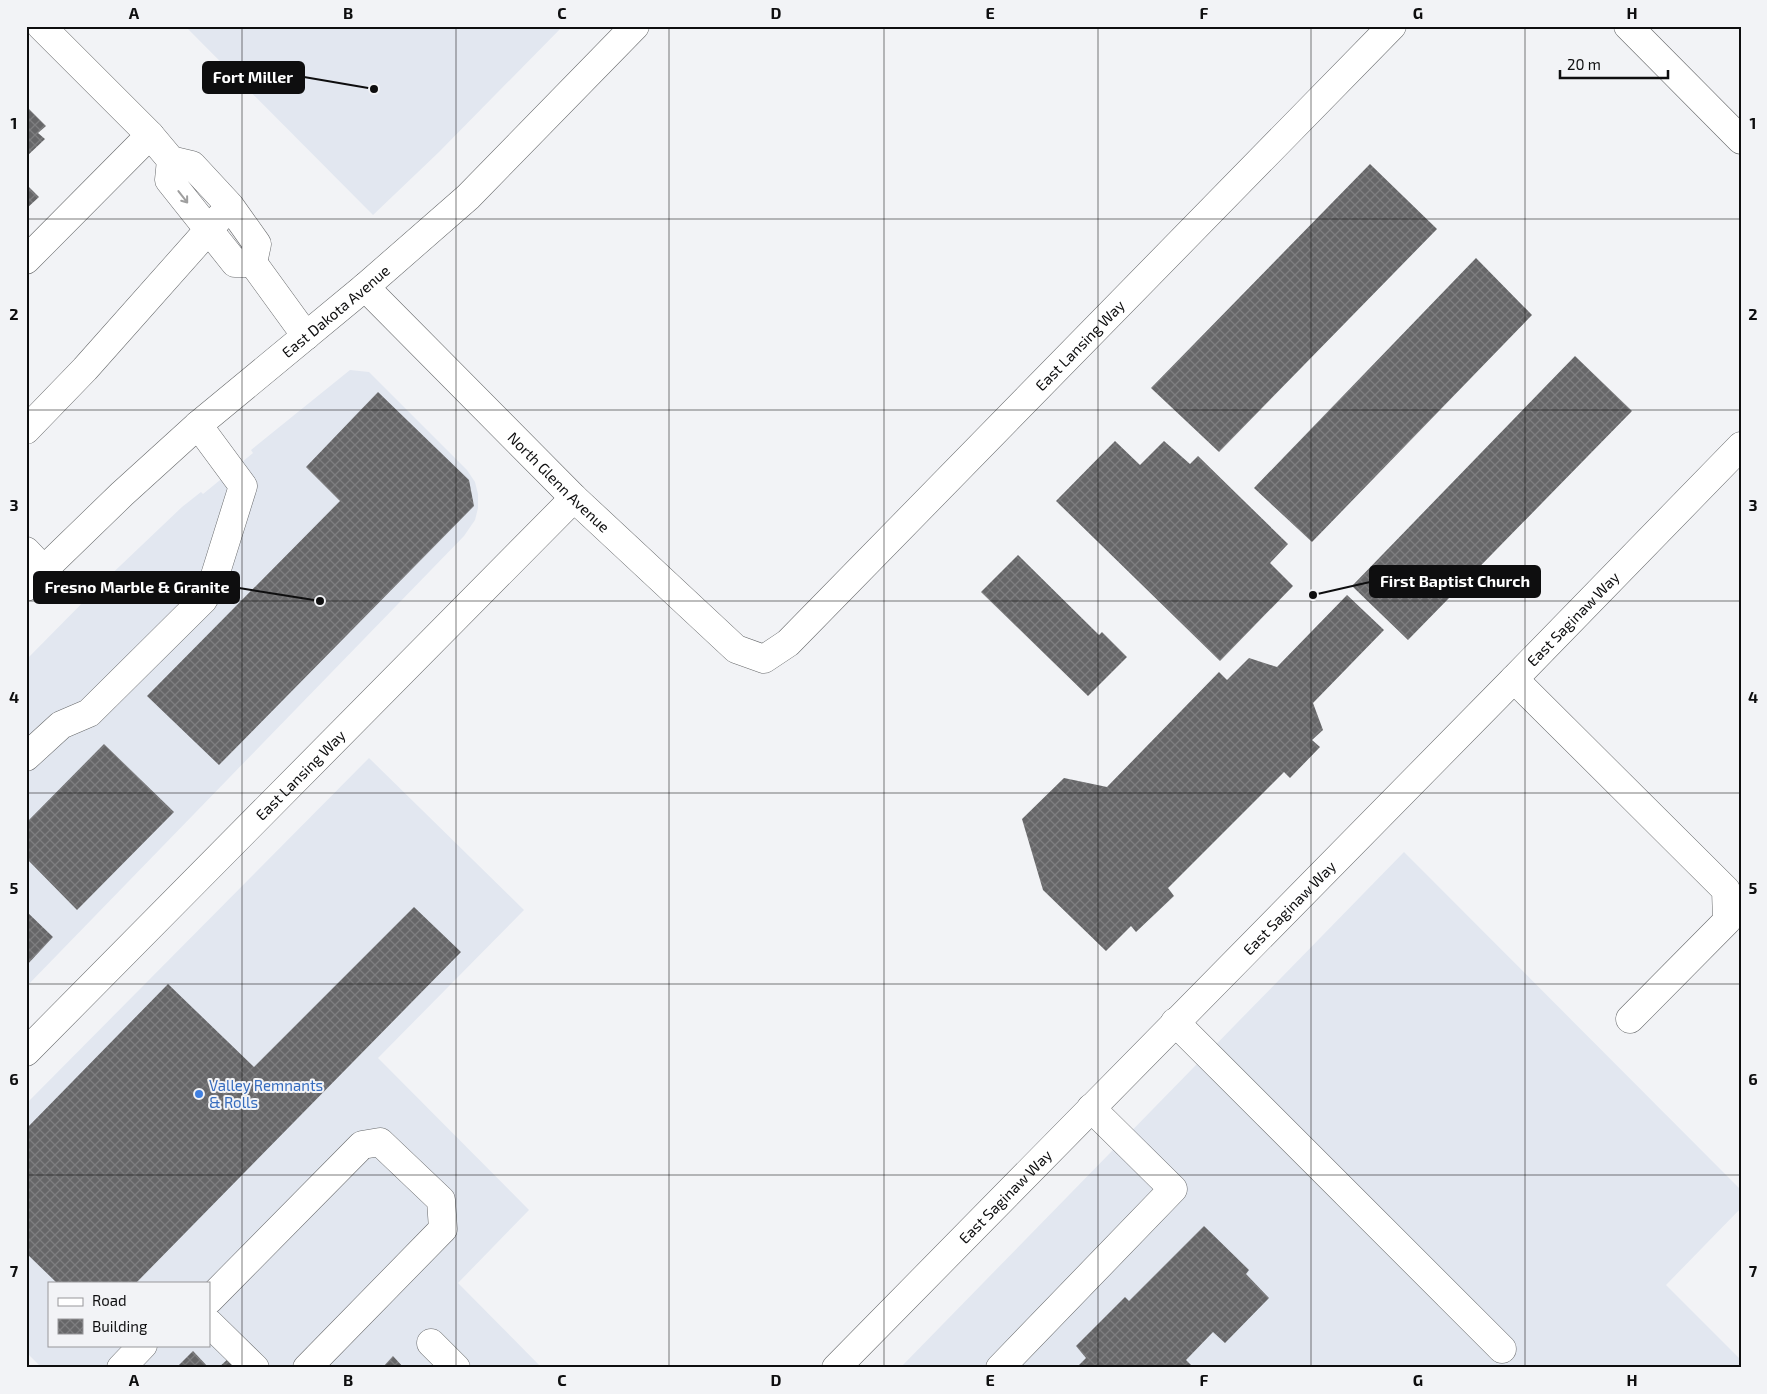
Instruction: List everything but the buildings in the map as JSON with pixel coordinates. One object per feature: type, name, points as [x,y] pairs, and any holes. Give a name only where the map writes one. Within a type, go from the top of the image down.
[{"type":"street","points":[[41,26],[150,135],[171,160],[192,165],[230,206],[258,244],[253,263]]},
{"type":"street","name":"East Dakota Avenue","points":[[32,569],[122,494],[198,425],[365,288],[468,197],[635,26]]},
{"type":"street","name":"East Lansing Way","points":[[764,659],[788,643],[1392,26]]},
{"type":"street","points":[[1628,26],[1741,140]]},
{"type":"street","points":[[26,260],[150,135]]},
{"type":"street","points":[[171,160],[169,180],[208,230],[235,263],[253,263]]},
{"type":"street","points":[[26,430],[85,369],[230,206]]},
{"type":"street","points":[[253,263],[306,336]]},
{"type":"street","name":"North Glenn Avenue","points":[[365,288],[574,498],[736,649],[764,659]]},
{"type":"street","points":[[30,747],[62,725],[89,713],[203,600],[212,584],[243,486],[198,425]]},
{"type":"street","name":"East Saginaw Way","points":[[838,1367],[1741,446]]},
{"type":"street","name":"East Lansing Way","points":[[26,1052],[574,498]]},
{"type":"street","points":[[1514,679],[1726,890],[1727,921],[1630,1019]]},
{"type":"street","points":[[1175,1022],[1502,1349]]},
{"type":"street","points":[[1000,1368],[1173,1189],[1091,1108]]},
{"type":"street","points":[[210,1299],[362,1145],[380,1142],[440,1200],[443,1229],[307,1368]]},
{"type":"street","points":[[210,1324],[254,1368]]},
{"type":"street","points":[[431,1343],[456,1368]]},
{"type":"street","points":[[121,1368],[142,1346]]},
{"type":"shaded area","points":[[185,26],[563,26],[439,152],[373,215]]},
{"type":"shaded area","points":[[350,370],[369,372],[467,470],[475,482],[478,494],[478,508],[475,520],[464,536],[26,987],[26,660],[100,585],[182,507],[201,492],[203,494],[253,453],[251,450]]},
{"type":"shaded area","points":[[369,758],[524,910],[378,1058],[529,1210],[458,1283],[542,1368],[42,1368],[26,1352],[26,1104]]},
{"type":"shaded area","points":[[1404,852],[1741,1190],[1741,1208],[1666,1285],[1741,1360],[1741,1368],[900,1368]]},
{"type":"place","name":"Fort Miller","points":[[374,89]]},
{"type":"place","name":"First Baptist Church","points":[[1313,595]]},
{"type":"place","name":"Fresno Marble & Granite","points":[[320,601]]},
{"type":"place","name":"Valley Remnants & Rolls","points":[[199,1094]]}]
